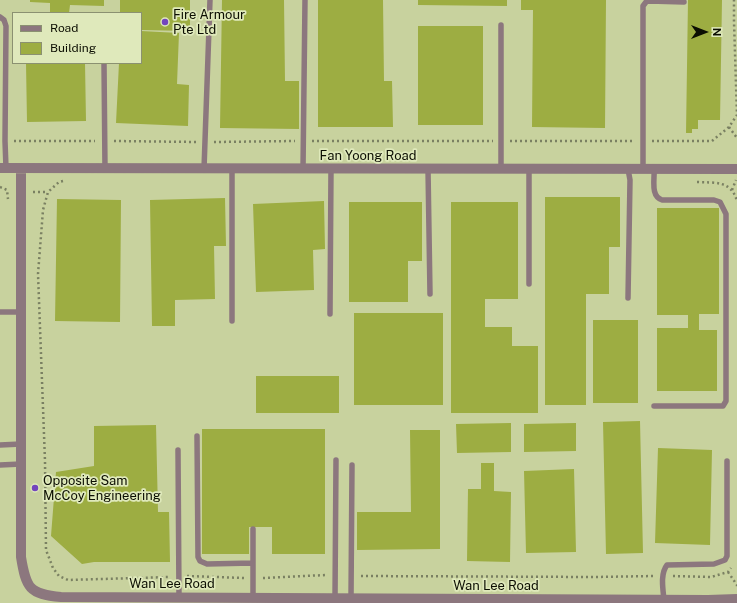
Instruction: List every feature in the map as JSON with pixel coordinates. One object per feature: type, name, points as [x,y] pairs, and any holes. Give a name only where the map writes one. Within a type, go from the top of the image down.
[{"type":"street","name":"Fan Yoong Road","points":[[3,168],[737,169]]},
{"type":"street","name":"Wan Lee Road","points":[[21,169],[21,557],[26,581],[30,589],[40,594],[61,597],[351,598],[532,601],[680,601],[737,599]]},
{"type":"lane","points":[[204,169],[210,0]]},
{"type":"lane","points":[[303,169],[305,0]]},
{"type":"lane","points":[[643,169],[644,6],[646,2],[684,2]]},
{"type":"lane","points":[[0,17],[4,20],[6,26],[5,141],[3,168]]},
{"type":"lane","points":[[501,25],[501,169]]},
{"type":"lane","points":[[104,64],[105,169]]},
{"type":"lane","points":[[232,169],[232,321]]},
{"type":"lane","points":[[330,314],[331,169]]},
{"type":"lane","points":[[428,169],[430,294]]},
{"type":"lane","points":[[529,169],[529,284]]},
{"type":"lane","points":[[628,169],[630,180],[628,298]]},
{"type":"lane","points":[[654,169],[654,193],[658,199],[714,200],[720,202],[726,214],[726,401],[723,406],[654,406]]},
{"type":"lane","points":[[0,312],[21,312]]},
{"type":"lane","points":[[197,436],[198,557],[200,561],[207,564],[253,563]]},
{"type":"lane","points":[[0,445],[21,444]]},
{"type":"lane","points":[[178,450],[179,597]]},
{"type":"lane","points":[[335,598],[336,460]]},
{"type":"lane","points":[[664,600],[663,576],[667,565],[714,564],[725,560],[728,550],[728,461]]},
{"type":"lane","points":[[0,465],[21,464]]},
{"type":"lane","points":[[351,598],[352,465]]},
{"type":"lane","points":[[253,528],[253,598]]},
{"type":"path","points":[[5,141],[712,141],[729,127],[736,115],[734,0]]},
{"type":"path","points":[[729,127],[737,138]]},
{"type":"path","points":[[732,190],[737,201]]},
{"type":"path","points":[[48,192],[43,210],[38,274],[46,550],[53,568],[59,576],[68,580],[179,576],[253,578],[335,575]]},
{"type":"path","points":[[351,576],[711,577],[728,572],[737,585]]},
{"type":"shaded area","points":[[0,0],[737,0],[737,603],[0,603]]},
{"type":"building","points":[[30,0],[104,0],[104,6],[70,5],[69,12],[50,12],[50,3],[30,2]]},
{"type":"building","name":"Fire Armour Pte Ltd","points":[[120,0],[190,0],[190,31],[142,30],[142,12],[120,12]]},
{"type":"building","points":[[222,0],[284,0],[285,81],[299,81],[299,129],[220,128]]},
{"type":"building","points":[[318,0],[383,0],[384,81],[392,81],[393,127],[318,127]]},
{"type":"building","points":[[418,0],[507,0],[507,6],[418,5]]},
{"type":"building","points":[[521,0],[606,0],[605,128],[532,127],[533,10],[521,10]]},
{"type":"building","points":[[688,0],[722,0],[720,120],[698,120],[698,129],[692,129],[692,133],[686,133]]},
{"type":"building","points":[[418,26],[483,26],[483,125],[418,125]]},
{"type":"building","points":[[142,31],[179,33],[177,84],[189,85],[188,126],[116,123],[119,64],[142,64]]},
{"type":"building","points":[[26,64],[85,64],[86,121],[27,122]]},
{"type":"building","points":[[545,197],[620,197],[620,247],[609,247],[609,294],[586,294],[586,405],[545,405]]},
{"type":"building","points":[[225,198],[226,246],[214,246],[215,299],[175,300],[175,326],[152,326],[150,200]]},
{"type":"building","points":[[57,199],[121,200],[120,322],[55,321]]},
{"type":"building","points":[[324,201],[325,249],[313,250],[314,290],[256,292],[253,204]]},
{"type":"building","points":[[349,202],[422,202],[422,261],[408,261],[408,302],[349,302]]},
{"type":"building","points":[[451,202],[518,202],[518,299],[485,299],[485,327],[512,327],[512,346],[538,346],[538,413],[451,413]]},
{"type":"building","points":[[657,208],[719,208],[719,314],[699,314],[699,330],[717,330],[717,391],[657,391],[657,328],[688,328],[688,315],[657,315]]},
{"type":"building","points":[[354,313],[443,313],[443,405],[354,405]]},
{"type":"building","points":[[593,320],[638,320],[638,403],[593,403]]},
{"type":"building","points":[[256,376],[339,376],[339,413],[256,413]]},
{"type":"building","points":[[640,421],[643,553],[606,554],[603,422]]},
{"type":"building","points":[[511,423],[511,452],[457,453],[456,424]]},
{"type":"building","points":[[576,423],[576,451],[524,452],[524,424]]},
{"type":"building","points":[[156,425],[158,512],[169,512],[170,562],[94,562],[82,564],[51,536],[56,472],[94,466],[94,426]]},
{"type":"building","points":[[202,429],[325,429],[325,554],[272,554],[272,527],[249,527],[249,554],[202,554]]},
{"type":"building","points":[[410,430],[440,430],[440,549],[357,550],[357,512],[411,512]]},
{"type":"building","points":[[658,448],[712,450],[710,545],[655,543]]},
{"type":"building","points":[[481,463],[494,463],[494,491],[511,492],[510,562],[467,561],[468,489],[481,489]]},
{"type":"building","points":[[574,469],[576,552],[526,553],[524,471]]},
{"type":"place","name":"Fire Armour Pte Ltd","points":[[165,22]]},
{"type":"place","name":"Opposite Sam McCoy Engineering","points":[[35,488]]}]
